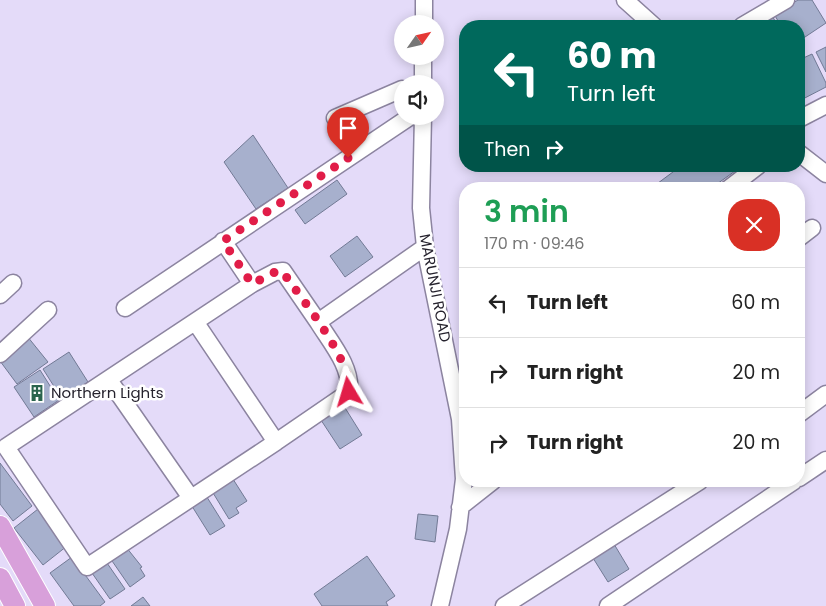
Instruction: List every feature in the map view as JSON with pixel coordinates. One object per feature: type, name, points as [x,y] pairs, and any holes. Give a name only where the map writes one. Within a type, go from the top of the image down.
[{"type":"main road","points":[[0,526],[45,606]]},
{"type":"main road","points":[[15,606],[0,578],[22,566]]},
{"type":"street","points":[[424,0],[424,15]]},
{"type":"street","points":[[625,0],[647,20]]},
{"type":"street","points":[[752,20],[786,0]]},
{"type":"street","points":[[335,118],[394,92]]},
{"type":"street","points":[[805,116],[826,105]]},
{"type":"street","points":[[126,308],[397,125]]},
{"type":"street","name":"MARUNJI ROAD","points":[[423,125],[422,208],[426,247],[459,385]]},
{"type":"street","points":[[805,158],[826,174]]},
{"type":"street","points":[[737,182],[750,172]]},
{"type":"street","points":[[223,241],[252,284]]},
{"type":"street","points":[[318,322],[426,247]]},
{"type":"street","points":[[282,271],[318,322],[346,369],[350,382],[349,392],[87,567],[6,447],[196,323],[252,284],[275,272],[282,271]]},
{"type":"street","points":[[0,294],[13,283]]},
{"type":"street","points":[[0,354],[48,310]]},
{"type":"street","points":[[196,323],[276,442]]},
{"type":"street","points":[[109,380],[191,498]]},
{"type":"street","points":[[805,410],[826,394]]},
{"type":"street","points":[[805,474],[826,460]]},
{"type":"street","name":"MARUNJI ROAD","points":[[440,606],[458,529],[463,487]]},
{"type":"street","points":[[460,507],[485,487]]},
{"type":"street","points":[[504,606],[691,487]]},
{"type":"street","points":[[608,606],[785,487]]},
{"type":"building","points":[[798,0],[812,0],[826,23],[805,37],[805,20],[778,20],[774,14]]},
{"type":"building","points":[[771,14],[774,20],[760,20]]},
{"type":"building","points":[[826,47],[826,72],[816,52]]},
{"type":"building","points":[[812,54],[826,83],[826,87],[805,98],[805,57]]},
{"type":"building","points":[[253,135],[288,188],[256,209],[224,162]]},
{"type":"building","points":[[673,172],[734,172],[720,182],[659,182]]},
{"type":"building","points":[[337,180],[347,194],[305,224],[295,210]]},
{"type":"building","points":[[357,236],[373,257],[345,277],[330,256]]},
{"type":"building","points":[[27,336],[48,362],[17,384],[0,361]]},
{"type":"building","points":[[69,352],[88,382],[62,399],[43,369]]},
{"type":"building","name":"Northern Lights","points":[[40,370],[59,400],[34,417],[14,387]]},
{"type":"building","points":[[342,403],[362,435],[340,449],[319,417]]},
{"type":"building","points":[[0,463],[32,506],[13,521],[0,504]]},
{"type":"building","points":[[231,476],[247,501],[236,508],[239,513],[229,519],[210,488]]},
{"type":"building","points":[[205,494],[225,526],[210,535],[190,503]]},
{"type":"building","points":[[38,509],[67,546],[43,565],[14,528]]},
{"type":"building","points":[[418,514],[438,516],[435,542],[415,539]]},
{"type":"building","points":[[614,544],[629,569],[608,582],[593,558]]},
{"type":"building","points":[[126,547],[142,567],[140,568],[145,576],[130,587],[110,558]]},
{"type":"building","points":[[367,556],[395,596],[386,602],[388,606],[322,606],[314,594]]},
{"type":"building","points":[[72,557],[105,602],[100,606],[74,606],[50,573]]},
{"type":"building","points":[[107,563],[125,589],[110,599],[92,573]]},
{"type":"building","points":[[143,597],[150,606],[131,606]]},
{"type":"place","name":"Northern Lights","points":[[37,393]]},
{"type":"route","points":[[348,158],[223,241],[252,284],[275,272],[282,271],[318,322],[346,369],[350,382],[349,392]]}]
